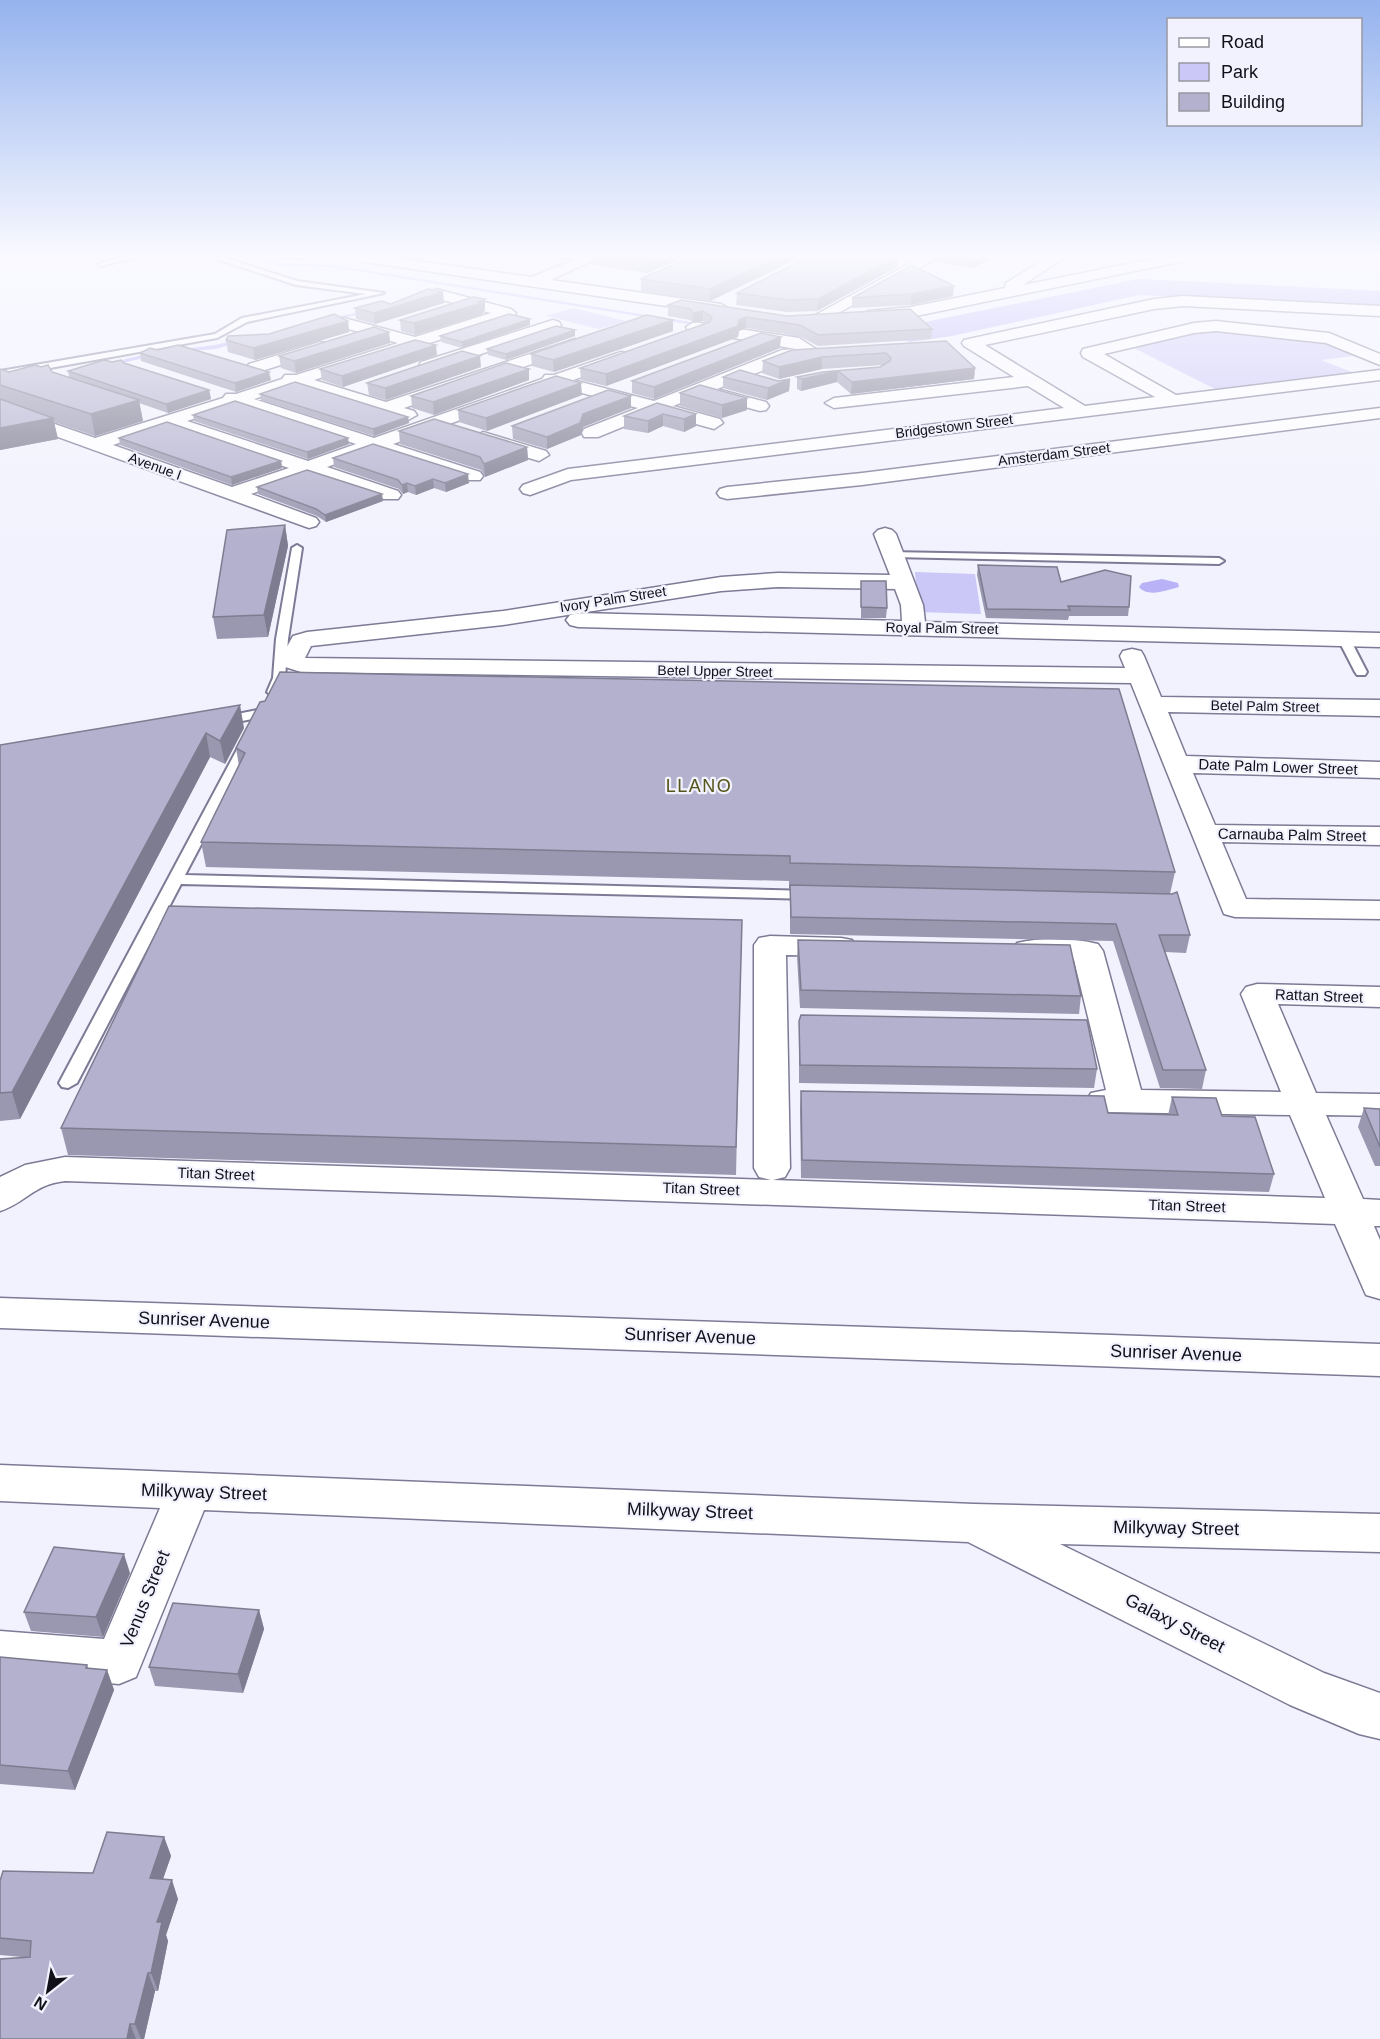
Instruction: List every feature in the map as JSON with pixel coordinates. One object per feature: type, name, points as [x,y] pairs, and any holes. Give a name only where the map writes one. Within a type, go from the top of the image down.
[{"type":"street","points":[[255,368],[306,352]]},
{"type":"street","points":[[96,444],[385,352]]},
{"type":"street","points":[[452,352],[714,423]]},
{"type":"street","points":[[407,373],[471,352]]},
{"type":"street","points":[[387,408],[546,352]]},
{"type":"street","points":[[233,494],[634,352]]},
{"type":"street","points":[[591,434],[788,354],[833,352]]},
{"type":"street","points":[[984,352],[1080,410],[1131,444]]},
{"type":"street","points":[[1093,352],[1089,353],[1171,399]]},
{"type":"street","points":[[1362,352],[1380,360]]},
{"type":"street","points":[[236,362],[539,455]]},
{"type":"street","points":[[741,374],[759,381]]},
{"type":"street","name":"Bridgestown Street","points":[[552,493],[522,488],[568,476],[1080,410],[1380,375]]},
{"type":"street","points":[[834,403],[1029,381]]},
{"type":"street","points":[[575,406],[640,382]]},
{"type":"street","points":[[342,395],[375,384]]},
{"type":"street","points":[[205,390],[473,476]]},
{"type":"street","points":[[700,390],[760,406]]},
{"type":"street","points":[[137,410],[391,495]]},
{"type":"street","name":"Avenue I","points":[[2,412],[309,522]]},
{"type":"street","name":"Amsterdam Street","points":[[727,493],[1380,413]]},
{"type":"street","points":[[488,439],[510,431]]},
{"type":"street","points":[[889,544],[901,582],[912,604],[914,627]]},
{"type":"street","name":"Ivory Palm Street","points":[[287,672],[301,641],[307,639],[503,618],[597,601],[721,584],[778,580],[901,582]]},
{"type":"street","name":"Royal Palm Street","points":[[503,618],[1380,640]]},
{"type":"street","points":[[1122,632],[1235,908],[1380,910]]},
{"type":"street","name":"Betel Upper Street","points":[[287,672],[301,665],[1141,676]]},
{"type":"street","name":"Betel Palm Street","points":[[1151,704],[1380,708]]},
{"type":"street","name":"Date Palm Lower Street","points":[[1176,764],[1380,770]]},
{"type":"street","name":"Carnauba Palm Street","points":[[1204,833],[1380,836]]},
{"type":"street","points":[[772,1168],[771,1096],[783,1020],[770,945],[864,947]]},
{"type":"street","points":[[1005,949],[1087,951],[1126,1101]]},
{"type":"street","name":"Rattan Street","points":[[1303,1103],[1257,994],[1380,998]]},
{"type":"street","points":[[1071,1026],[1106,1026]]},
{"type":"street","points":[[771,1096],[807,1096]]},
{"type":"street","points":[[1067,1100],[1380,1105]]},
{"type":"street","points":[[1303,1103],[1364,1212],[1380,1285]]},
{"type":"street","name":"Titan Street","points":[[12,1188],[43,1171],[65,1169],[1364,1212]]},
{"type":"street","name":"Sunriser Avenue","points":[[0,1313],[1380,1360]]},
{"type":"street","name":"Milkyway Street","points":[[0,1484],[974,1523],[1380,1533]]},
{"type":"street","name":"Venus Street","points":[[0,1652],[119,1662],[189,1492]]},
{"type":"street","name":"Galaxy Street","points":[[974,1523],[1307,1689],[1359,1711],[1380,1716]]},
{"type":"lane","points":[[0,374],[125,352]]},
{"type":"lane","points":[[889,544],[1219,561]]},
{"type":"lane","points":[[68,1083],[262,714],[287,672],[282,639],[297,548]]},
{"type":"lane","points":[[1344,639],[1361,672]]},
{"type":"lane","points":[[205,724],[262,714]]},
{"type":"lane","points":[[175,879],[822,895]]},
{"type":"green space","points":[[1142,352],[1354,352],[1361,355],[1321,360],[1357,374],[1217,390]]},
{"type":"green space","points":[[915,572],[975,574],[981,614],[918,612]]},
{"type":"shaded area","points":[[1162,579],[1178,583],[1179,587],[1152,593],[1139,587],[1142,583]]},
{"type":"building","points":[[202,352],[269,372],[235,383],[140,353]]},
{"type":"building","points":[[292,352],[323,352],[294,361],[279,356]]},
{"type":"building","points":[[375,352],[414,352],[342,376],[320,369]]},
{"type":"building","points":[[459,352],[480,356],[385,388],[367,383]]},
{"type":"building","points":[[536,352],[577,352],[553,360],[531,354]]},
{"type":"building","points":[[625,352],[666,352],[606,374],[580,368]]},
{"type":"building","points":[[710,352],[743,352],[654,387],[632,381]]},
{"type":"building","points":[[786,352],[958,352],[975,368],[852,382],[838,371],[802,379],[797,377],[823,372],[880,367],[891,358],[886,353],[822,357],[779,367],[763,361]]},
{"type":"building","points":[[104,360],[112,362],[121,360],[124,363],[209,390],[166,404],[68,371]]},
{"type":"building","points":[[506,363],[529,369],[433,402],[411,396]]},
{"type":"building","points":[[35,365],[41,367],[48,365],[52,372],[139,400],[91,414],[0,385],[0,369],[9,372]]},
{"type":"building","points":[[740,370],[778,381],[790,379],[768,388],[723,377]]},
{"type":"building","points":[[556,376],[581,383],[486,418],[458,410]]},
{"type":"building","points":[[295,382],[408,417],[373,429],[260,394]]},
{"type":"building","points":[[700,385],[747,398],[722,405],[680,393]]},
{"type":"building","points":[[608,390],[631,396],[583,414],[580,423],[547,437],[512,426]]},
{"type":"building","points":[[0,399],[53,418],[0,428]]},
{"type":"building","points":[[235,401],[348,438],[307,452],[193,415]]},
{"type":"building","points":[[657,403],[696,414],[684,419],[663,414],[648,421],[624,416]]},
{"type":"building","points":[[434,419],[527,447],[484,464],[480,457],[399,431]]},
{"type":"building","points":[[167,422],[281,461],[231,477],[119,438]]},
{"type":"building","points":[[373,444],[468,474],[445,483],[433,479],[415,486],[407,483],[402,485],[398,480],[333,458]]},
{"type":"building","points":[[307,470],[382,494],[325,515],[316,509],[257,487]]},
{"type":"building","points":[[285,525],[264,615],[213,617],[227,530]]},
{"type":"building","points":[[978,565],[1057,567],[1061,582],[1105,570],[1131,576],[1129,607],[1068,606],[1070,610],[987,609]]},
{"type":"building","points":[[861,581],[886,581],[887,608],[861,607]]},
{"type":"building","points":[[280,672],[1119,689],[1175,872],[790,863],[790,856],[201,842],[245,753],[236,748],[260,702],[265,701]]},
{"type":"building","points":[[240,705],[220,741],[206,733],[12,1092],[0,1093],[0,745]]},
{"type":"building","points":[[790,885],[1172,894],[1177,892],[1190,935],[1159,935],[1206,1070],[1163,1070],[1116,924],[791,917]]},
{"type":"building","points":[[169,906],[742,920],[736,1147],[61,1128]]},
{"type":"building","points":[[798,940],[1070,945],[1081,996],[801,990]]},
{"type":"building","points":[[801,1015],[1087,1020],[1097,1069],[800,1065],[799,1021]]},
{"type":"building","points":[[801,1091],[1104,1096],[1108,1113],[1178,1115],[1172,1097],[1216,1098],[1222,1116],[1255,1117],[1274,1174],[802,1160]]},
{"type":"building","points":[[1364,1108],[1380,1109],[1380,1147]]},
{"type":"building","points":[[54,1547],[124,1554],[96,1617],[24,1612]]},
{"type":"building","points":[[173,1603],[259,1610],[238,1674],[149,1667]]},
{"type":"building","points":[[0,1657],[87,1665],[86,1668],[107,1670],[68,1771],[0,1765]]},
{"type":"building","points":[[107,1832],[164,1837],[150,1878],[172,1880],[157,1922],[162,1922],[151,1973],[148,1973],[135,2024],[130,2024],[127,2039],[0,2039],[0,1959],[30,1957],[31,1941],[0,1938],[0,1881],[3,1871],[93,1873]]},
{"type":"waterway","points":[[100,366],[155,354]]},
{"type":"district","name":"LLANO","points":[[699,786]]}]
